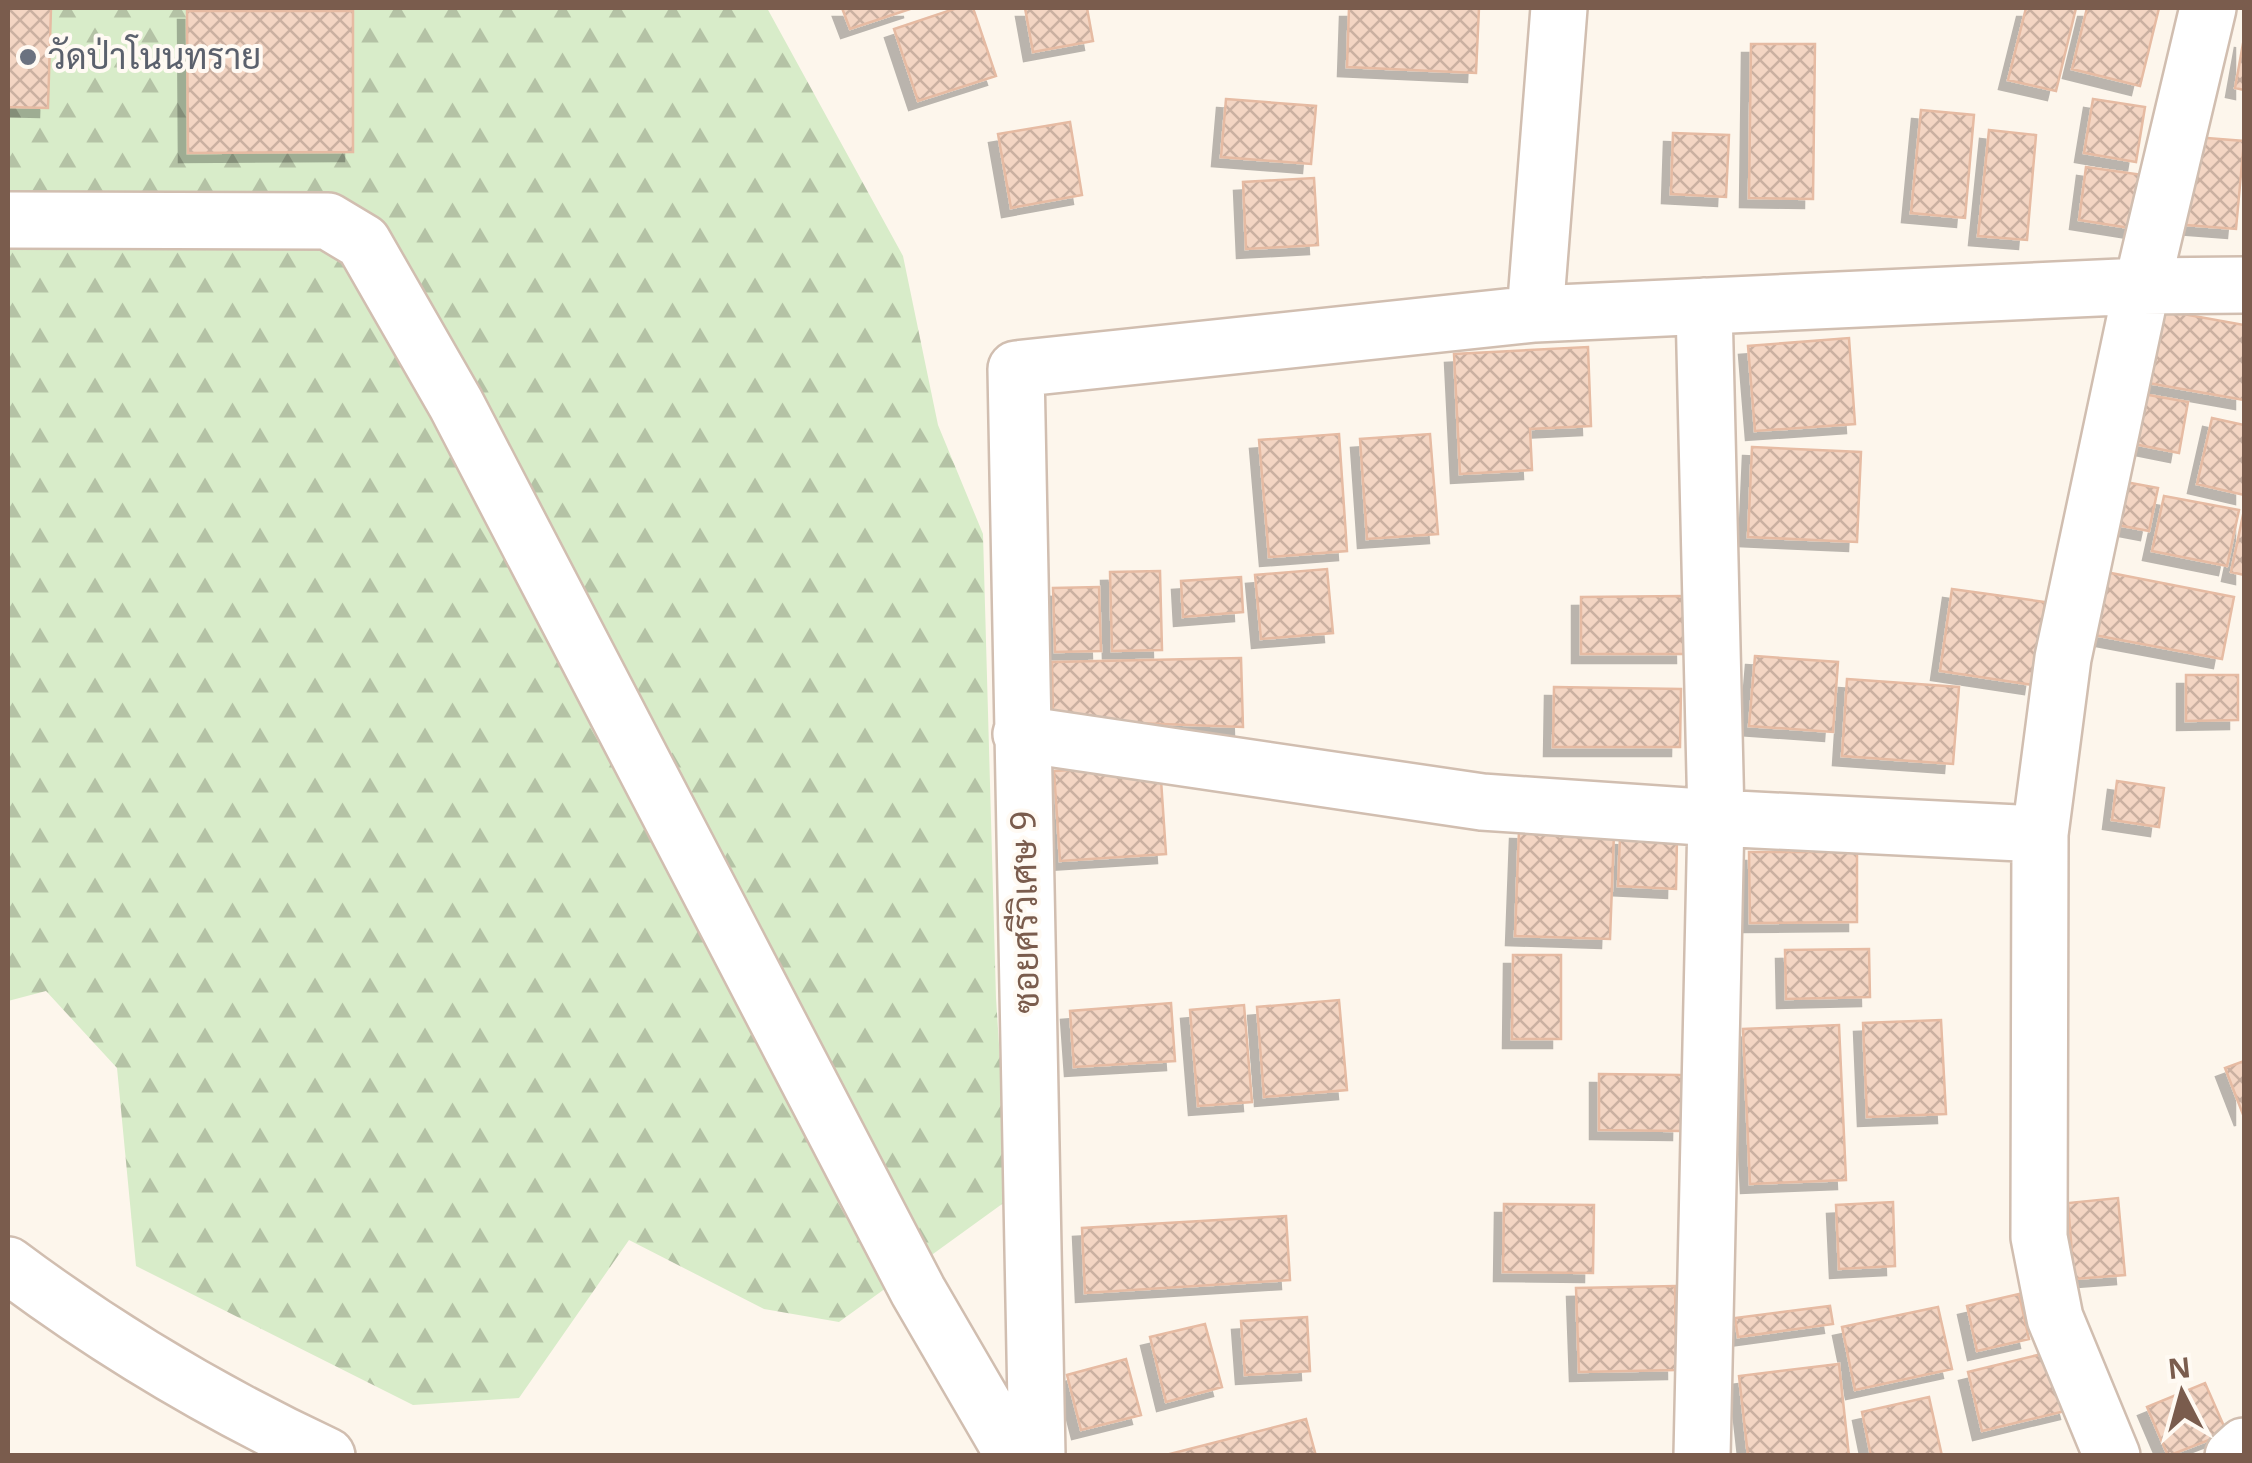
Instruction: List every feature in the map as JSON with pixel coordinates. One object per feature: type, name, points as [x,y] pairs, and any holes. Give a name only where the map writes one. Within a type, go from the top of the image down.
[{"type":"street","points":[[1559,8],[1536,314],[2142,286],[2244,285]]},
{"type":"street","points":[[2112,1456],[2055,1318],[2039,1238],[2040,834],[2063,658],[2142,286],[2208,8]]},
{"type":"street","points":[[8,220],[328,221],[363,242],[456,404],[918,1291],[1014,1456]]},
{"type":"street","points":[[1702,1456],[1716,818],[1704,306]]},
{"type":"street","name":"ซอยศรีวิเศษ 9","points":[[1037,1456],[1016,369],[1536,314]]},
{"type":"street","points":[[1021,734],[1482,802],[2040,834]]},
{"type":"street","points":[[8,1265],[74,1314],[241,1415],[327,1456]]},
{"type":"street","points":[[2232,1456],[2244,1446]]},
{"type":"green space","points":[[8,8],[767,8],[903,256],[938,425],[983,534],[996,998],[1009,1199],[839,1322],[764,1309],[629,1240],[519,1398],[413,1405],[136,1266],[117,1068],[46,991],[8,1001]]},
{"type":"building","name":"วัดป่าโนนทราย","points":[[8,8],[51,8],[48,108],[8,107]]},
{"type":"building","points":[[842,8],[913,8],[850,29]]},
{"type":"building","points":[[957,8],[973,8],[996,76],[918,101],[894,29]]},
{"type":"building","points":[[1025,8],[1087,8],[1093,41],[1033,52]]},
{"type":"building","points":[[1349,8],[1479,8],[1476,73],[1347,67]]},
{"type":"building","points":[[2026,8],[2076,8],[2056,91],[2008,80]]},
{"type":"building","points":[[2087,8],[2159,8],[2140,86],[2072,69]]},
{"type":"building","points":[[187,11],[353,11],[353,152],[188,153]]},
{"type":"building","points":[[2244,38],[2244,90],[2235,88]]},
{"type":"building","points":[[1751,44],[1815,44],[1813,199],[1749,198]]},
{"type":"building","points":[[1226,99],[1316,106],[1311,164],[1221,157]]},
{"type":"building","points":[[2093,99],[2145,107],[2136,162],[2084,153]]},
{"type":"building","points":[[1921,110],[1974,115],[1965,218],[1911,213]]},
{"type":"building","points":[[1070,122],[1082,195],[1011,208],[998,134]]},
{"type":"building","points":[[1989,130],[2036,135],[2027,240],[1978,236]]},
{"type":"building","points":[[1673,133],[1729,135],[1726,197],[1671,194]]},
{"type":"building","points":[[2194,137],[2244,141],[2236,229],[2186,225]]},
{"type":"building","points":[[2086,167],[2143,175],[2136,229],[2079,220]]},
{"type":"building","points":[[1314,178],[1318,245],[1246,249],[1243,182]]},
{"type":"building","points":[[2161,310],[2244,325],[2244,400],[2148,383]]},
{"type":"building","points":[[1849,338],[1855,424],[1755,431],[1748,346]]},
{"type":"building","points":[[1588,347],[1591,426],[1530,429],[1532,470],[1460,474],[1454,354]]},
{"type":"building","points":[[2143,394],[2188,402],[2179,453],[2134,444]]},
{"type":"building","points":[[2212,418],[2244,425],[2244,495],[2197,484]]},
{"type":"building","points":[[1339,434],[1347,551],[1269,557],[1259,440]]},
{"type":"building","points":[[1430,434],[1438,534],[1367,539],[1360,439]]},
{"type":"building","points":[[1752,447],[1861,452],[1857,542],[1748,537]]},
{"type":"building","points":[[2120,481],[2158,488],[2149,531],[2112,524]]},
{"type":"building","points":[[2164,496],[2239,510],[2227,566],[2152,551]]},
{"type":"building","points":[[2244,510],[2244,575],[2231,572]]},
{"type":"building","points":[[1327,569],[1333,633],[1261,639],[1255,575]]},
{"type":"building","points":[[1160,571],[1162,650],[1112,651],[1110,572]]},
{"type":"building","points":[[2106,572],[2234,597],[2222,659],[2094,635]]},
{"type":"building","points":[[1241,577],[1243,612],[1183,617],[1181,581]]},
{"type":"building","points":[[1099,587],[1101,651],[1055,652],[1053,588]]},
{"type":"building","points":[[1952,589],[2045,602],[2033,685],[1940,671]]},
{"type":"building","points":[[1684,596],[1685,654],[1581,654],[1581,597]]},
{"type":"building","points":[[1755,656],[1838,662],[1833,732],[1749,726]]},
{"type":"building","points":[[1241,658],[1243,727],[1053,720],[1052,662]]},
{"type":"building","points":[[2186,675],[2238,675],[2238,720],[2186,721]]},
{"type":"building","points":[[1847,679],[1959,687],[1953,764],[1842,756]]},
{"type":"building","points":[[1554,687],[1681,689],[1680,747],[1553,747]]},
{"type":"building","points":[[1160,765],[1166,854],[1060,861],[1054,771]]},
{"type":"building","points":[[2117,781],[2164,788],[2159,827],[2112,820]]},
{"type":"building","points":[[1519,830],[1614,833],[1610,939],[1515,936]]},
{"type":"building","points":[[1620,836],[1677,838],[1676,889],[1618,886]]},
{"type":"building","points":[[1749,852],[1857,852],[1857,922],[1750,923]]},
{"type":"building","points":[[1869,949],[1870,997],[1786,999],[1785,950]]},
{"type":"building","points":[[1513,955],[1561,955],[1561,1039],[1512,1039]]},
{"type":"building","points":[[1339,1000],[1347,1090],[1264,1097],[1257,1007]]},
{"type":"building","points":[[1171,1003],[1175,1061],[1074,1067],[1070,1011]]},
{"type":"building","points":[[1244,1005],[1252,1102],[1198,1106],[1190,1010]]},
{"type":"building","points":[[1941,1020],[1946,1114],[1867,1117],[1863,1023]]},
{"type":"building","points":[[1839,1025],[1846,1180],[1750,1184],[1743,1029]]},
{"type":"building","points":[[2244,1061],[2244,1117],[2225,1068]]},
{"type":"building","points":[[1599,1074],[1682,1075],[1681,1131],[1599,1130]]},
{"type":"building","points":[[2118,1198],[2125,1275],[2074,1279],[2068,1203]]},
{"type":"building","points":[[1893,1202],[1895,1266],[1839,1269],[1836,1205]]},
{"type":"building","points":[[1504,1204],[1594,1205],[1593,1273],[1503,1272]]},
{"type":"building","points":[[1286,1216],[1290,1280],[1085,1293],[1082,1228]]},
{"type":"building","points":[[1675,1286],[1676,1370],[1579,1372],[1576,1288]]},
{"type":"building","points":[[2019,1294],[2029,1339],[1977,1351],[1967,1306]]},
{"type":"building","points":[[1830,1306],[1833,1324],[1738,1337],[1735,1318]]},
{"type":"building","points":[[1938,1307],[1952,1369],[1855,1390],[1842,1327]]},
{"type":"building","points":[[1307,1317],[1310,1371],[1245,1375],[1241,1321]]},
{"type":"building","points":[[1205,1324],[1222,1387],[1166,1402],[1150,1337]]},
{"type":"building","points":[[2054,1351],[2069,1410],[1982,1431],[1968,1372]]},
{"type":"building","points":[[1126,1359],[1141,1415],[1081,1430],[1067,1375]]},
{"type":"building","points":[[1839,1364],[1849,1456],[1748,1456],[1739,1376]]},
{"type":"building","points":[[2205,1383],[2227,1433],[2168,1456],[2147,1407]]},
{"type":"building","points":[[1929,1397],[1942,1456],[1871,1456],[1862,1412]]},
{"type":"building","points":[[1306,1419],[1316,1456],[1162,1456]]},
{"type":"place","name":"วัดป่าโนนทราย","points":[[28,57]]}]
